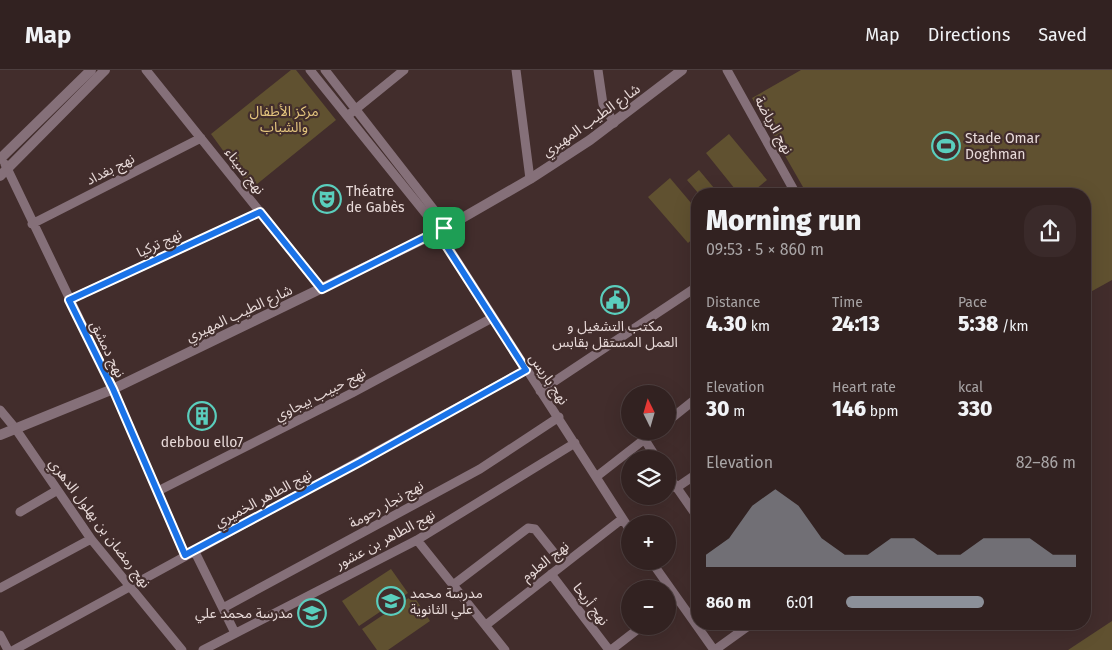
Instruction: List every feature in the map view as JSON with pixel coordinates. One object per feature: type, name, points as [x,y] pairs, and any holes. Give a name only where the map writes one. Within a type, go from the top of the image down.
[{"type":"street","points":[[1,158],[91,70]]},
{"type":"street","points":[[4,173],[105,70]]},
{"type":"street","name":"نهج سيناء","points":[[146,70],[322,289]]},
{"type":"street","name":"نهج باريس","points":[[310,70],[430,219],[441,230]]},
{"type":"street","name":"نهج باريس","points":[[325,70],[438,215],[445,244],[559,418],[621,517]]},
{"type":"street","points":[[348,116],[404,70]]},
{"type":"street","points":[[516,70],[530,179]]},
{"type":"street","points":[[598,70],[603,104],[614,123]]},
{"type":"street","name":"شارع الطيب المهيري","points":[[0,436],[15,428],[113,389],[441,230],[530,179],[614,123],[682,70]]},
{"type":"street","name":"نهج الرياضة","points":[[727,70],[793,188]]},
{"type":"street","name":"نهج بغداد","points":[[32,224],[201,138]]},
{"type":"street","name":"نهج دمشق","points":[[1,158],[4,173],[32,224],[113,389],[158,491],[189,553],[223,608],[235,633]]},
{"type":"street","name":"نهج تركيا","points":[[69,300],[260,212]]},
{"type":"street","points":[[540,391],[691,291]]},
{"type":"street","name":"نهج حبيب بيجاوي","points":[[158,491],[360,389],[492,318]]},
{"type":"street","name":"نهج الطاهر الخميري","points":[[14,650],[526,370]]},
{"type":"street","points":[[676,415],[691,403]]},
{"type":"street","name":"نهج رمضان بن بهلول الدهري","points":[[0,410],[15,428],[56,491],[92,539],[182,650]]},
{"type":"street","name":"نهج نجار رحومة","points":[[223,608],[480,469],[559,418]]},
{"type":"street","points":[[596,477],[645,440],[651,450]]},
{"type":"street","name":"نهج الطاهر بن عشور","points":[[202,650],[417,540],[574,443]]},
{"type":"street","points":[[691,478],[676,488],[691,508]]},
{"type":"street","points":[[20,512],[56,491]]},
{"type":"street","name":"نهج العلوم","points":[[486,625],[621,520]]},
{"type":"street","points":[[454,584],[528,528],[534,529],[562,564]]},
{"type":"street","points":[[0,588],[92,539]]},
{"type":"street","points":[[417,540],[505,650]]},
{"type":"street","points":[[657,570],[691,618]]},
{"type":"street","name":"نهج أريحا","points":[[551,574],[610,650]]},
{"type":"street","points":[[699,630],[714,650],[742,630]]},
{"type":"street","points":[[0,635],[8,650]]},
{"type":"street","points":[[610,650],[630,635]]},
{"type":"green space","name":"مركز الأطفال والشباب","points":[[291,70],[296,70],[336,120],[251,189],[211,134]]},
{"type":"green space","name":"Stade Omar Doghman","points":[[801,70],[1112,70],[1112,280],[1091,292],[1091,188],[804,188],[752,98]]},
{"type":"green space","points":[[729,134],[767,180],[757,188],[734,188],[706,153]]},
{"type":"green space","points":[[699,170],[714,188],[694,188],[687,180]]},
{"type":"green space","points":[[670,178],[691,203],[691,240],[688,243],[648,197]]},
{"type":"green space","points":[[391,569],[408,593],[359,626],[342,601]]},
{"type":"green space","points":[[413,595],[430,621],[388,650],[377,650],[362,629]]},
{"type":"green space","points":[[1112,621],[1112,650],[1068,650]]},
{"type":"place","name":"Stade Omar Doghman","points":[[946,146]]},
{"type":"place","name":"Théatre de Gabès","points":[[327,199]]},
{"type":"place","name":"مكتب التشغيل و العمل المستقل بقابس","points":[[615,300]]},
{"type":"place","name":"debbou ello7","points":[[202,416]]},
{"type":"place","name":"مدرسة محمد علي الثانوية","points":[[391,601]]},
{"type":"place","name":"مدرسة محمد علي","points":[[312,613]]},
{"type":"route","points":[[260,212],[322,289],[444,228],[445,244],[526,370],[360,462],[185,555],[113,389],[69,300],[260,212]]}]
